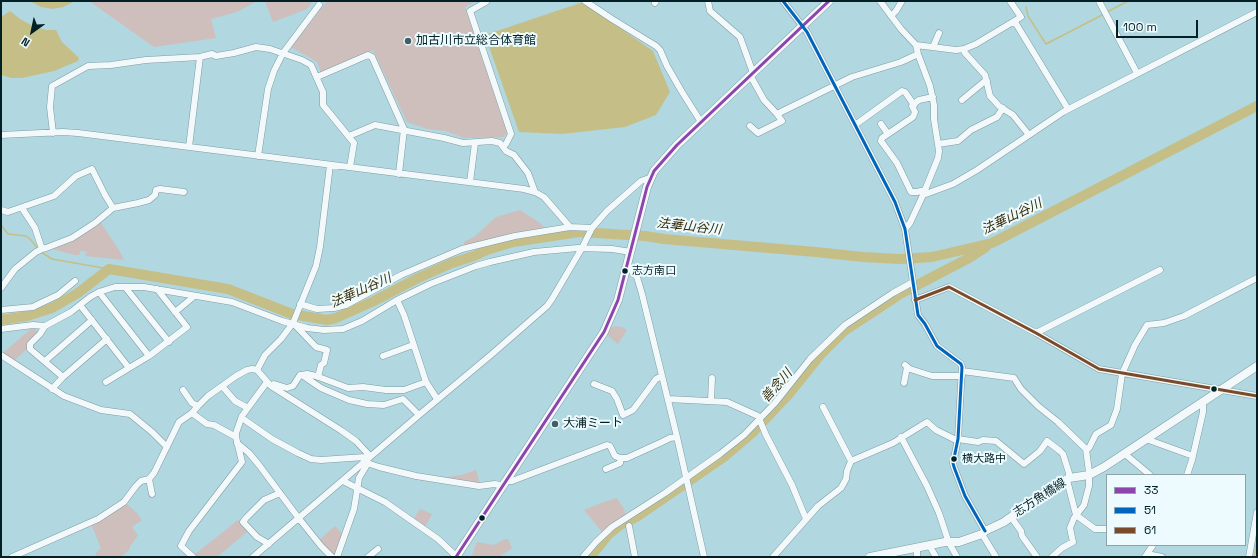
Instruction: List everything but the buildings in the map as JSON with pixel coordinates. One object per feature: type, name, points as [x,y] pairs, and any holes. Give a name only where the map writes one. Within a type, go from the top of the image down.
[{"type":"main road","points":[[456,557],[604,332],[618,300],[647,187],[658,166],[701,122],[829,1]]},
{"type":"main road","name":"志方魚橋線","points":[[870,557],[929,545],[963,541],[984,532],[1004,522],[1046,492],[1068,479],[1089,475],[1125,454],[1257,366]]},
{"type":"street","points":[[487,1],[470,11],[511,134],[506,144]]},
{"type":"street","points":[[585,1],[660,50],[667,66],[701,122]]},
{"type":"street","points":[[708,1],[710,11],[740,37],[751,74],[764,100],[782,121],[758,133],[750,126]]},
{"type":"street","points":[[783,1],[807,32],[895,202],[905,229],[914,297],[918,315],[925,324],[932,339],[942,350],[961,364],[962,374],[958,440],[953,463],[965,496],[996,557]]},
{"type":"street","points":[[880,1],[916,46],[933,97],[938,158],[910,223],[905,229]]},
{"type":"street","points":[[891,16],[902,1]]},
{"type":"street","points":[[916,46],[956,50],[964,49],[976,44],[1015,22],[1021,17],[1010,1]]},
{"type":"street","points":[[1099,1],[1137,74]]},
{"type":"street","points":[[258,156],[268,89],[274,71],[283,53],[319,5]]},
{"type":"street","points":[[933,97],[919,100],[914,104],[912,106],[915,115],[882,138],[881,142],[897,163],[911,192],[924,192],[953,184],[1068,109],[1257,12]]},
{"type":"street","points":[[1015,22],[1068,109]]},
{"type":"street","points":[[933,47],[939,33]]},
{"type":"street","points":[[54,133],[50,107],[52,86],[88,66],[111,65],[146,60],[200,57],[234,53],[256,47],[283,53],[311,65],[323,92],[323,105],[354,143],[350,167]]},
{"type":"street","points":[[964,49],[965,54],[985,75],[990,96],[1018,120],[1029,134]]},
{"type":"street","points":[[777,114],[852,77],[901,62],[918,54]]},
{"type":"street","points":[[317,77],[368,55],[372,57],[404,130],[399,174]]},
{"type":"street","points":[[189,147],[200,57]]},
{"type":"street","points":[[962,100],[985,81],[987,81]]},
{"type":"street","points":[[855,125],[902,91],[905,92],[914,104]]},
{"type":"street","points":[[938,144],[958,141],[971,130],[996,117],[1003,108]]},
{"type":"street","points":[[881,124],[888,134]]},
{"type":"street","points":[[349,136],[375,125],[444,138],[463,144],[492,141],[500,143],[506,151],[514,155],[528,173],[535,192]]},
{"type":"street","points":[[1,135],[78,133],[524,189],[535,192],[544,197],[570,227]]},
{"type":"street","points":[[470,182],[474,143]]},
{"type":"street","points":[[257,370],[265,355],[281,339],[294,320],[316,266],[320,247],[330,165]]},
{"type":"street","points":[[1,210],[8,212],[54,196],[76,176],[92,169],[113,208]]},
{"type":"street","points":[[253,557],[547,306],[582,248],[592,228],[607,211],[636,185],[641,181],[652,177]]},
{"type":"street","points":[[1,288],[15,269],[42,248],[46,248],[72,238],[95,223],[113,208],[149,200],[155,195],[156,190],[160,189],[184,192]]},
{"type":"street","points":[[22,208],[35,228],[42,248]]},
{"type":"street","points":[[300,304],[317,309],[334,308],[346,305],[401,275],[462,249],[515,236],[570,227],[592,228]]},
{"type":"street","points":[[63,377],[30,349],[30,344],[40,334],[45,326],[71,312],[90,297],[99,292],[115,287],[144,287],[232,302],[282,321],[294,320],[306,328],[324,330],[343,329],[362,321],[397,300],[430,284],[476,266],[534,252],[582,248],[631,250]]},
{"type":"street","points":[[627,266],[637,277],[668,399],[704,557]]},
{"type":"street","points":[[1036,333],[1160,270]]},
{"type":"street","points":[[1089,448],[1096,434],[1111,425],[1117,410],[1122,374],[1135,345],[1148,325],[1164,323],[1184,316],[1257,278]]},
{"type":"street","points":[[1,310],[33,306],[42,303],[58,295],[75,281]]},
{"type":"street","points":[[584,557],[594,544],[612,527],[655,500],[726,450],[760,420],[789,387],[810,359],[845,325],[893,293],[913,283]]},
{"type":"street","points":[[125,287],[169,342]]},
{"type":"street","points":[[914,297],[949,287],[1036,333],[1096,368],[1122,374],[1257,396]]},
{"type":"street","points":[[106,382],[149,356],[187,327],[157,289]]},
{"type":"street","points":[[99,292],[149,356]]},
{"type":"street","points":[[175,312],[192,298]]},
{"type":"street","points":[[397,300],[426,382],[438,399]]},
{"type":"street","points":[[80,305],[129,368]]},
{"type":"street","points":[[45,361],[92,320]]},
{"type":"street","points":[[294,320],[316,347],[327,350],[324,364],[321,365],[318,377]]},
{"type":"street","points":[[1,329],[33,324],[45,326]]},
{"type":"street","points":[[52,389],[63,377],[107,339]]},
{"type":"street","points":[[383,356],[413,344]]},
{"type":"street","points":[[1,356],[64,396],[94,408],[130,414],[152,432],[167,447]]},
{"type":"street","points":[[904,383],[906,366],[932,376],[962,374],[1014,378],[1038,406],[1058,422],[1086,449],[1090,472],[1086,501],[1070,528],[1073,542],[1062,548],[1052,557]]},
{"type":"street","points":[[12,557],[98,519],[124,502],[141,481],[149,479],[154,473],[179,422],[192,414],[198,406],[222,386],[247,370],[257,370],[268,383],[356,441],[368,460]]},
{"type":"street","points":[[268,383],[287,388],[293,386],[300,375],[307,374],[348,388],[363,387],[386,390],[404,390],[426,382]]},
{"type":"street","points":[[302,375],[321,388],[349,400],[367,404],[384,405],[403,399],[419,415]]},
{"type":"street","points":[[594,384],[612,391],[617,399],[623,415],[633,410],[656,379],[662,376]]},
{"type":"street","points":[[710,401],[712,378]]},
{"type":"street","points":[[193,557],[180,546],[242,462],[236,440],[242,418],[268,383]]},
{"type":"street","points":[[222,386],[235,401],[248,408]]},
{"type":"street","points":[[183,390],[190,401],[198,406]]},
{"type":"street","points":[[668,399],[727,402],[758,416],[763,429],[792,485],[806,519]]},
{"type":"street","points":[[1187,474],[1203,412],[1203,401]]},
{"type":"street","points":[[823,407],[852,461]]},
{"type":"street","points":[[192,414],[207,424],[214,425],[236,440],[249,453],[298,518],[332,557]]},
{"type":"street","points":[[242,418],[272,439],[311,459],[321,460],[365,457],[379,467],[445,481],[479,486],[512,481],[607,445],[610,446],[615,456],[621,458],[631,457],[670,438],[677,437]]},
{"type":"street","points":[[772,557],[822,502],[841,488],[846,479],[847,471],[852,461],[901,437],[927,422],[936,430],[958,440],[978,442],[983,440],[996,441],[1024,464],[1040,451],[1047,442],[1063,454],[1069,473],[1068,479],[1077,516],[1095,529],[1106,529]]},
{"type":"street","points":[[901,437],[927,486],[939,513],[949,543],[957,557]]},
{"type":"street","points":[[1146,439],[1193,456]]},
{"type":"street","points":[[1125,454],[1149,474]]},
{"type":"street","points":[[606,469],[620,463],[621,458]]},
{"type":"street","points":[[337,557],[354,509],[359,478],[368,460]]},
{"type":"street","points":[[149,479],[152,494]]},
{"type":"street","points":[[343,481],[385,502],[430,532],[448,547],[456,557]]},
{"type":"street","points":[[269,544],[257,537],[243,522],[264,500],[280,493]]},
{"type":"street","points":[[1249,557],[1257,512]]},
{"type":"street","points":[[1011,517],[1036,557]]},
{"type":"street","points":[[629,526],[635,557]]},
{"type":"street","points":[[929,545],[936,557]]},
{"type":"street","points":[[1152,546],[1146,555],[1162,557]]},
{"type":"street","points":[[917,548],[917,557]]},
{"type":"street","points":[[370,556],[378,549]]},
{"type":"shaded area","points":[[30,1],[75,1],[63,7],[53,9],[41,7]]},
{"type":"shaded area","points":[[89,1],[257,1],[237,12],[211,19],[216,38],[154,47]]},
{"type":"shaded area","points":[[265,1],[313,1],[307,9],[273,22]]},
{"type":"shaded area","name":"加古川市立総合体育館","points":[[327,1],[476,1],[465,7],[507,132],[504,137],[464,138],[446,131],[427,129],[407,122],[373,50],[321,73],[317,62],[291,47]]},
{"type":"shaded area","points":[[583,2],[653,51],[670,92],[656,115],[625,127],[562,134],[519,132],[485,35]]},
{"type":"shaded area","points":[[10,11],[20,19],[33,26],[46,30],[56,30],[62,42],[79,58],[78,61],[54,71],[22,78],[11,78],[2,75],[1,17]]},
{"type":"shaded area","points":[[520,210],[540,223],[546,229],[467,247],[464,245],[464,242],[475,236],[496,217]]},
{"type":"shaded area","points":[[99,220],[124,260],[86,256],[85,255],[87,252],[80,251],[79,255],[75,255],[51,248]]},
{"type":"shaded area","points":[[614,326],[622,327],[627,330],[618,344],[607,335],[610,329]]},
{"type":"shaded area","points":[[33,327],[38,333],[27,342],[27,349],[14,361],[3,353]]},
{"type":"shaded area","points":[[476,470],[480,484],[447,480],[447,477],[461,475]]},
{"type":"shaded area","points":[[617,498],[627,516],[603,533],[584,510]]},
{"type":"shaded area","points":[[126,503],[142,520],[132,527],[138,535],[129,550],[121,557],[95,557],[96,553],[101,548],[91,524]]},
{"type":"shaded area","points":[[420,509],[432,514],[425,527],[413,520]]},
{"type":"shaded area","points":[[238,520],[248,531],[217,557],[196,557],[194,555]]},
{"type":"shaded area","points":[[335,526],[344,535],[336,557],[319,540]]},
{"type":"shaded area","points":[[508,539],[512,548],[499,557],[471,557],[477,542],[494,545]]},
{"type":"waterway","points":[[1107,12],[1128,1]]},
{"type":"waterway","points":[[1026,7],[1028,16],[1046,44],[1104,14]]},
{"type":"waterway","name":"法華山谷川","points":[[1,320],[27,316],[52,308],[78,293],[109,269],[228,289],[292,314],[327,320],[336,318],[374,301],[418,278],[452,263],[487,250],[513,242],[579,232],[645,236],[863,257],[900,259],[932,257],[992,243],[1257,106]]},
{"type":"waterway","points":[[1,225],[8,234],[26,236],[39,250]]},
{"type":"waterway","name":"善念川","points":[[590,557],[608,535],[620,525],[638,516],[724,457],[752,433],[788,395],[821,354],[844,331],[900,294],[969,258],[986,247]]},
{"type":"waterway","points":[[41,252],[52,259],[109,269]]},
{"type":"waterway","points":[[1254,557],[1257,541]]},
{"type":"transit line","name":"51","points":[[783,1],[807,32],[895,202],[905,229],[918,315],[925,324],[937,346],[961,364],[958,439],[953,463],[965,496],[985,531]]},
{"type":"transit line","name":"33","points":[[456,557],[604,332],[618,300],[647,187],[654,171],[677,145],[829,1]]},
{"type":"transit line","name":"61","points":[[915,300],[949,287],[1036,333],[1099,369],[1257,396]]},
{"type":"place","name":"加古川市立総合体育館","points":[[408,41]]},
{"type":"place","name":"志方南口","points":[[625,271]]},
{"type":"place","name":"大浦ミート","points":[[555,424]]},
{"type":"place","name":"横大路中","points":[[954,459]]}]
